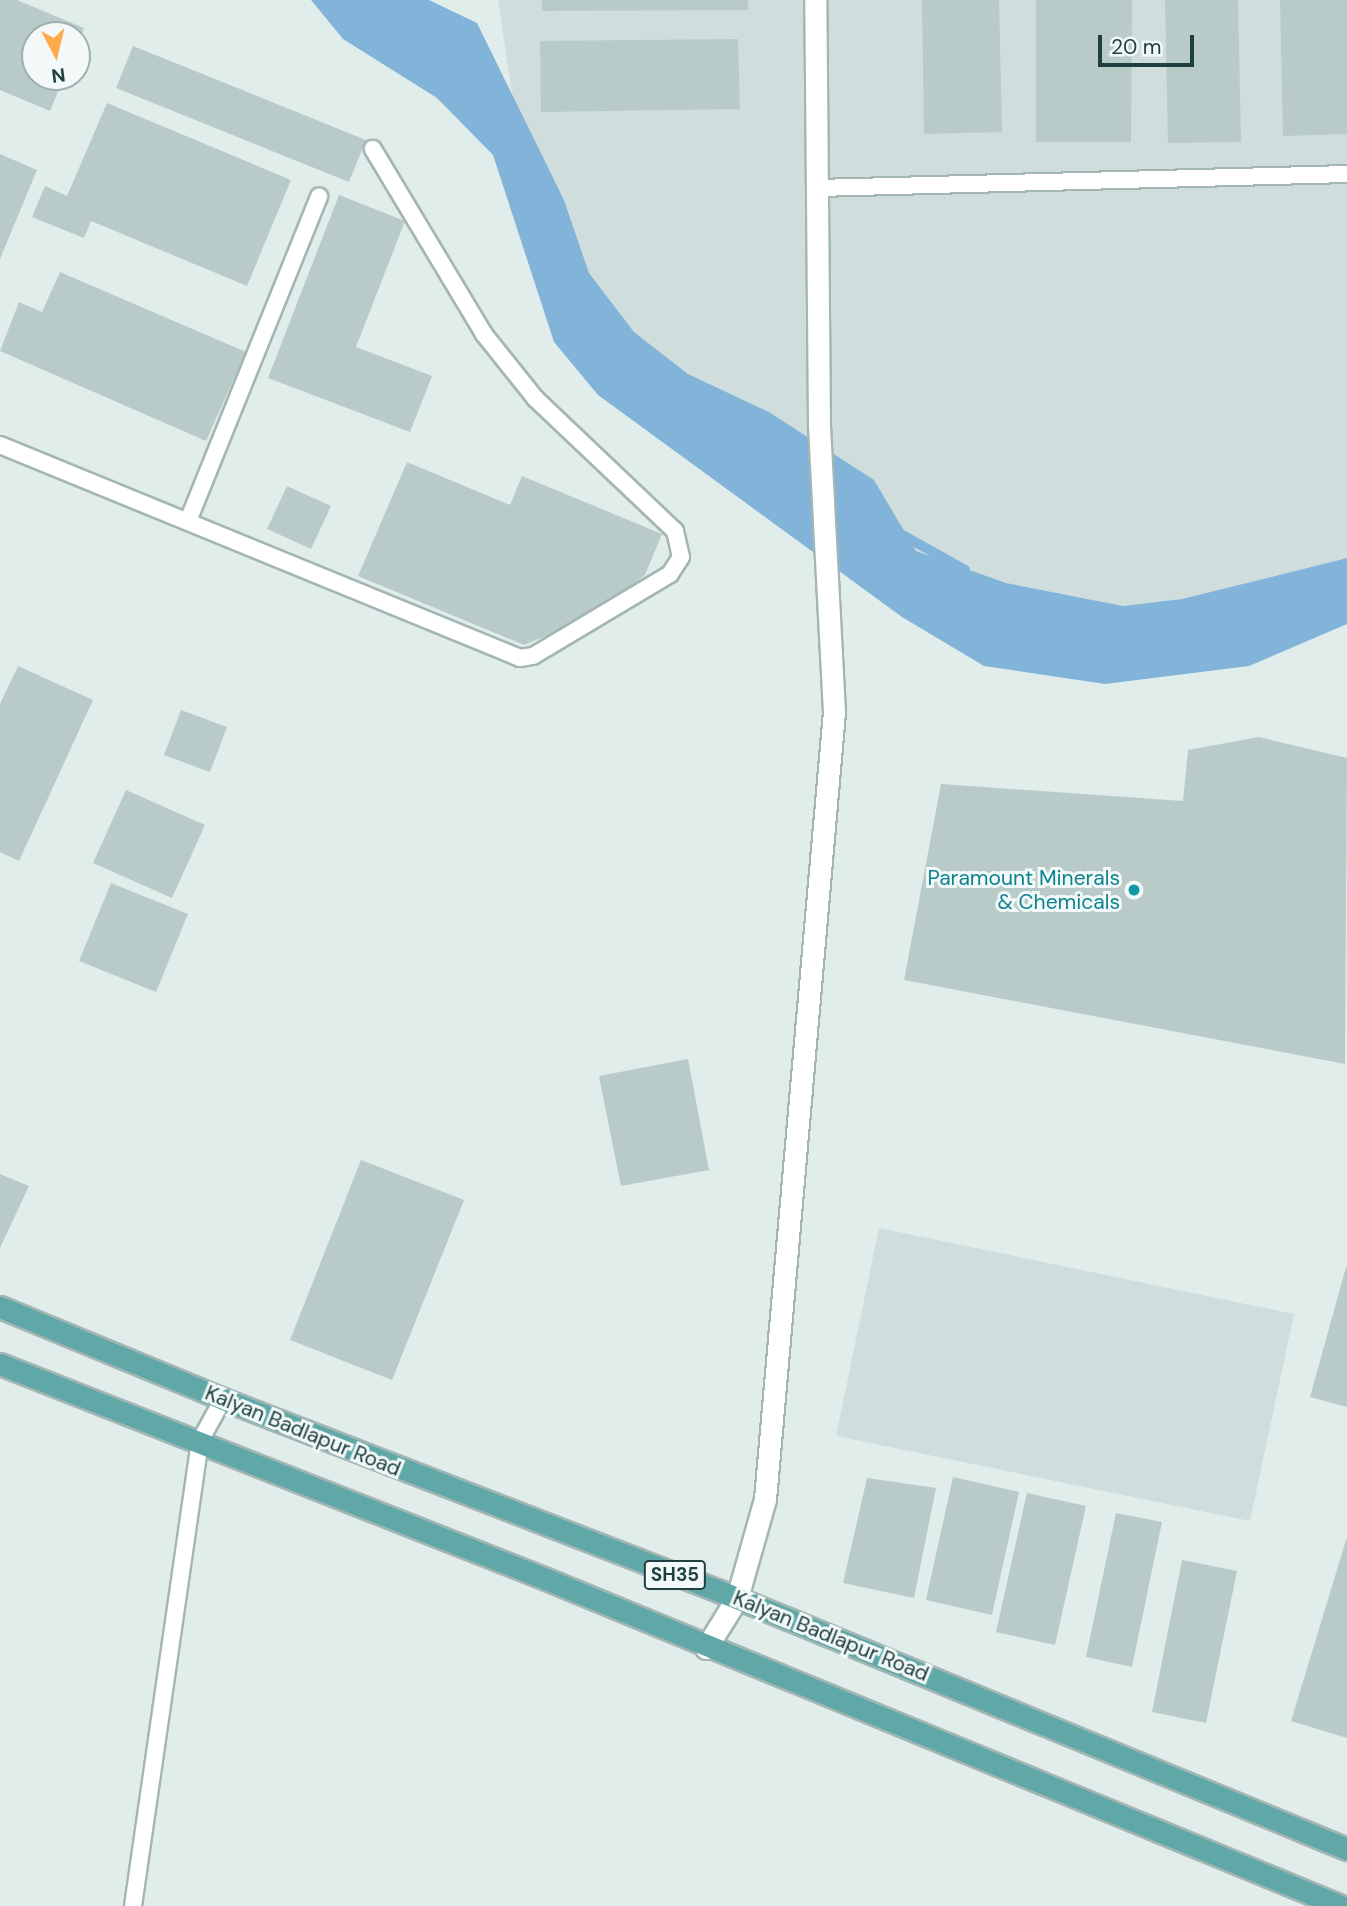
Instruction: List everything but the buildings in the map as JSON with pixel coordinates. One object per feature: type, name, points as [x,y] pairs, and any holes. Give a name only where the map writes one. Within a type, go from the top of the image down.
[{"type":"main road","name":"Kalyan Badlapur Road","points":[[0,1307],[223,1399],[737,1598],[1347,1849]]},
{"type":"main road","name":"SH35","points":[[0,1364],[200,1441],[1341,1906]]},
{"type":"street","points":[[706,1648],[737,1598],[765,1499],[834,712],[819,424],[815,0]]},
{"type":"lane","points":[[0,445],[520,658],[533,656],[676,568],[682,544],[675,531],[536,398],[484,334],[373,149]]},
{"type":"lane","points":[[817,188],[1347,174]]},
{"type":"lane","points":[[188,521],[319,196]]},
{"type":"lane","points":[[133,1906],[200,1441],[223,1399]]},
{"type":"shaded area","points":[[498,0],[1347,0],[1347,558],[1182,599],[1123,606],[1006,583],[915,551],[874,480],[769,412],[688,374],[634,332],[589,273],[564,200],[513,99]]},
{"type":"shaded area","points":[[879,1228],[1294,1314],[1250,1521],[836,1436]]},
{"type":"water","points":[[311,0],[429,0],[477,23],[564,200],[589,273],[634,332],[688,374],[769,412],[874,480],[916,551],[1006,583],[1123,606],[1182,599],[1347,558],[1347,624],[1249,666],[1105,684],[984,666],[902,617],[598,395],[554,342],[493,155],[437,98],[343,39]]},
{"type":"waterway","points":[[899,533],[965,570]]},
{"type":"place","name":"Paramount Minerals & Chemicals","points":[[1134,890]]}]
